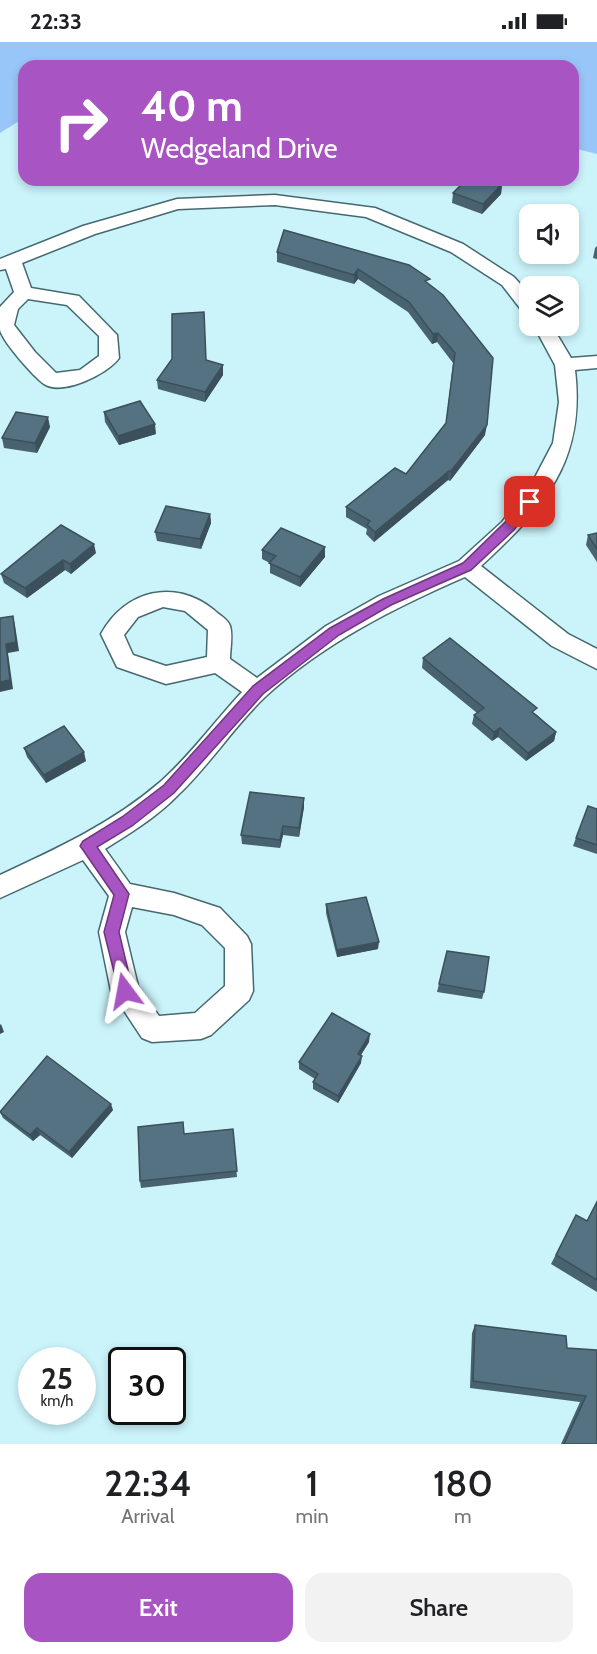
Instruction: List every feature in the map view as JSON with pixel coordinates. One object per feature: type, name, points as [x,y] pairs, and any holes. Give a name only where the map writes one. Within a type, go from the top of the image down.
[{"type":"street","points":[[24,293],[6,264],[89,230],[177,204],[275,200],[369,212],[457,248],[508,281],[519,294]]},
{"type":"street","points":[[24,293],[73,300],[108,335],[109,357],[85,376],[52,380],[28,356],[5,325],[9,307],[24,293]]},
{"type":"street","points":[[0,887],[88,846],[127,822],[169,789],[258,690],[334,632],[387,602],[467,567],[510,527],[540,489],[563,443],[569,402],[565,365],[549,336]]},
{"type":"street","points":[[565,365],[597,362]]},
{"type":"street","points":[[467,567],[560,640],[597,660]]},
{"type":"street","points":[[218,663],[219,627],[191,604],[162,599],[130,611],[112,634],[125,661],[166,675],[218,663],[258,690]]},
{"type":"street","points":[[88,846],[122,894],[174,904],[211,916],[238,944],[239,991],[201,1026],[152,1029],[125,991],[111,932],[122,894]]},
{"type":"water","points":[[0,42],[597,42],[597,154],[579,150],[579,60],[18,60],[18,122],[0,133]]},
{"type":"building","points":[[460,186],[500,186],[483,204],[453,193]]},
{"type":"building","points":[[284,230],[409,265],[430,279],[425,281],[443,295],[493,358],[487,425],[451,471],[375,532],[367,525],[370,521],[346,507],[395,468],[406,474],[446,423],[455,353],[438,333],[433,334],[409,302],[358,269],[354,275],[277,252]]},
{"type":"building","points":[[204,312],[206,360],[223,365],[205,392],[157,380],[172,359],[172,314]]},
{"type":"building","points":[[140,401],[155,424],[118,436],[104,412]]},
{"type":"building","points":[[16,412],[48,417],[35,443],[2,438]]},
{"type":"building","points":[[166,506],[210,514],[200,539],[155,532]]},
{"type":"building","points":[[61,525],[94,544],[70,564],[63,560],[25,588],[1,574]]},
{"type":"building","points":[[281,528],[325,547],[300,577],[269,563],[276,556],[262,550]]},
{"type":"building","points":[[597,533],[597,549],[588,535]]},
{"type":"building","points":[[13,616],[16,642],[6,644],[10,680],[0,682],[0,618]]},
{"type":"building","points":[[450,638],[537,708],[532,712],[556,732],[528,753],[500,728],[494,732],[474,715],[484,708],[423,658]]},
{"type":"building","points":[[64,726],[84,752],[44,775],[24,748]]},
{"type":"building","points":[[250,792],[304,798],[299,828],[283,826],[280,840],[241,835]]},
{"type":"building","points":[[588,806],[597,809],[597,845],[576,838]]},
{"type":"building","points":[[366,897],[379,942],[337,950],[326,904]]},
{"type":"building","points":[[447,951],[489,957],[484,992],[439,984]]},
{"type":"building","points":[[332,1013],[370,1034],[358,1054],[362,1056],[338,1096],[313,1082],[318,1074],[299,1062]]},
{"type":"building","points":[[47,1056],[111,1104],[69,1152],[37,1128],[30,1135],[0,1112]]},
{"type":"building","points":[[183,1122],[184,1134],[233,1129],[237,1171],[140,1181],[138,1127]]},
{"type":"building","points":[[597,1202],[597,1280],[556,1255],[576,1215],[587,1221]]},
{"type":"building","points":[[475,1325],[566,1336],[567,1348],[597,1350],[597,1444],[564,1444],[586,1396],[473,1381]]},
{"type":"route","points":[[125,991],[111,932],[122,894],[88,846],[127,822],[169,789],[258,690],[334,632],[387,602],[467,567],[510,527],[530,502]]}]
